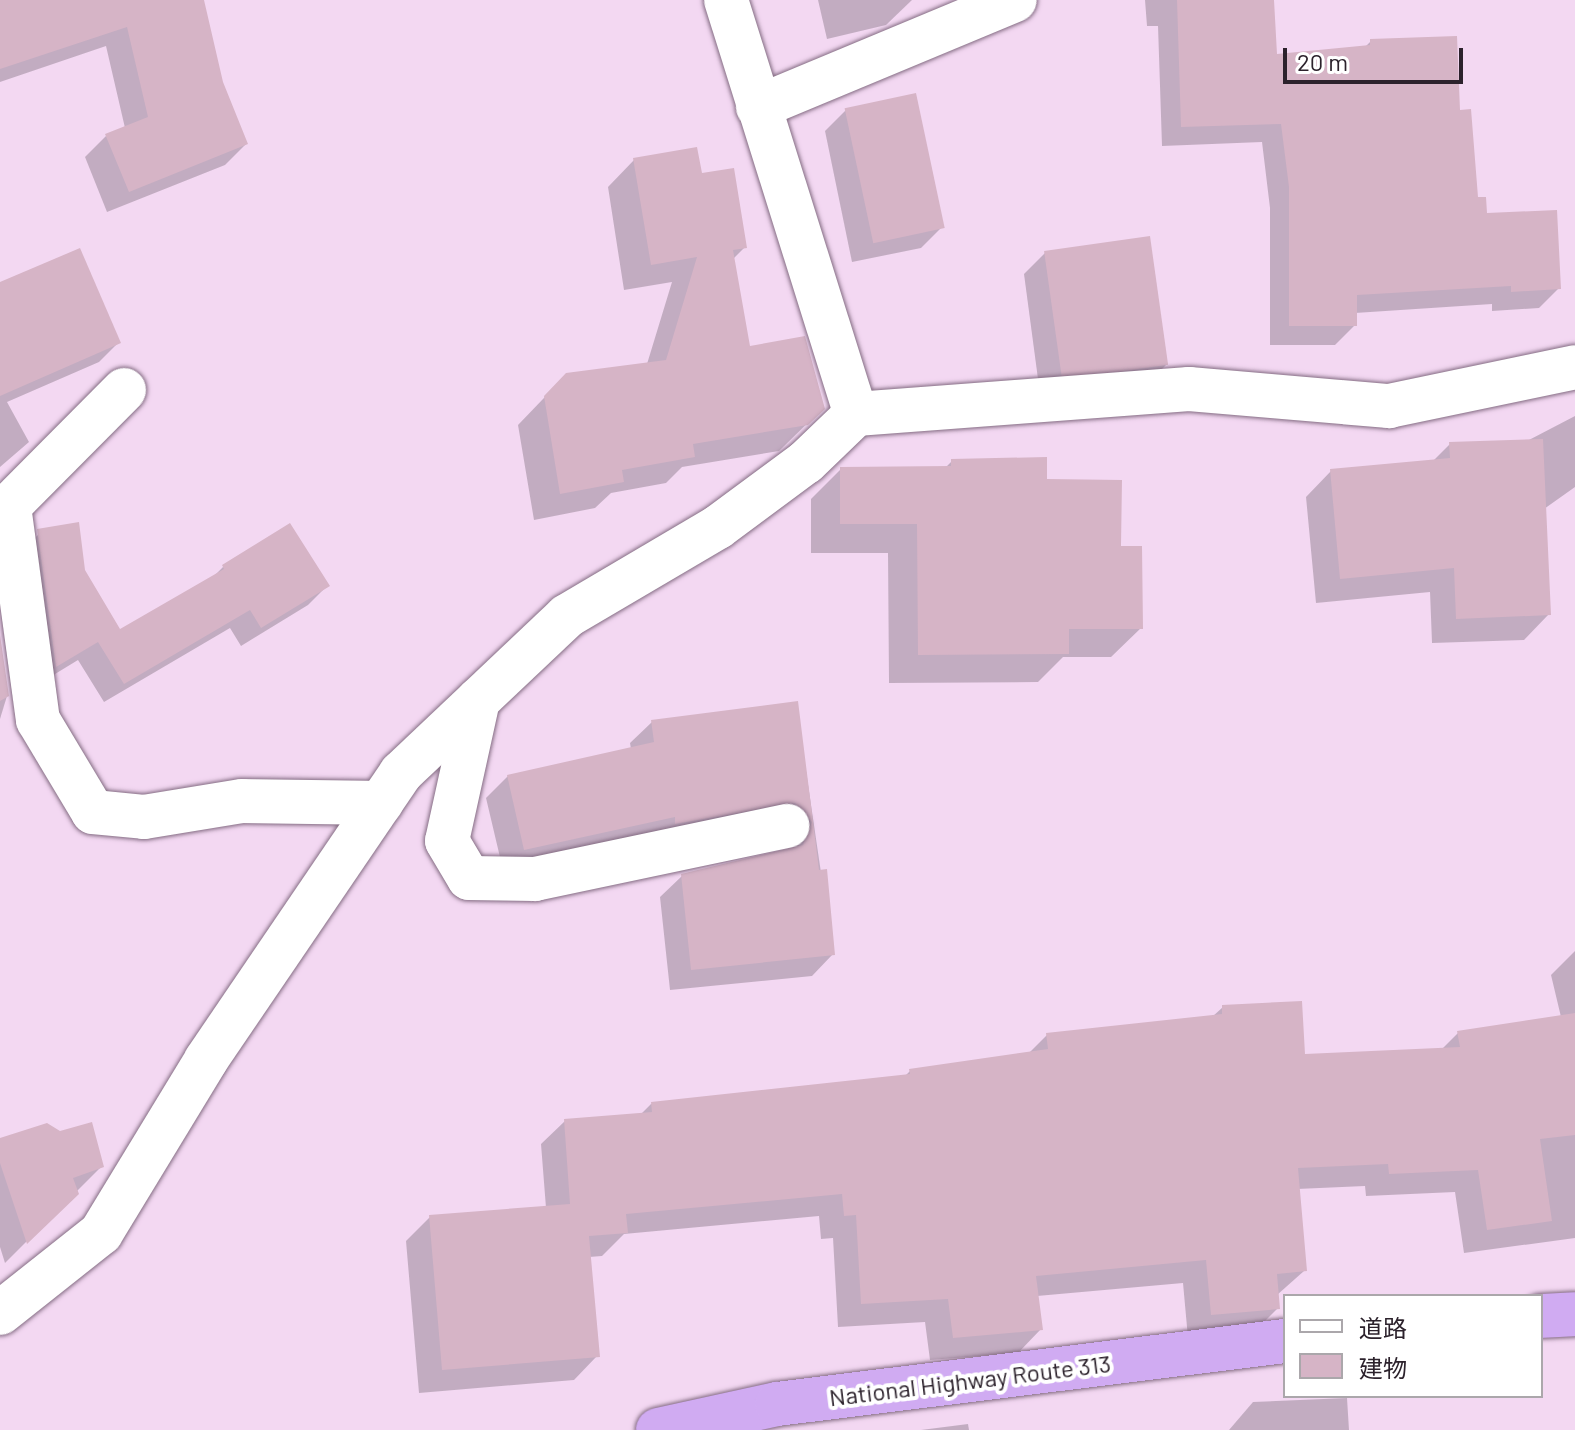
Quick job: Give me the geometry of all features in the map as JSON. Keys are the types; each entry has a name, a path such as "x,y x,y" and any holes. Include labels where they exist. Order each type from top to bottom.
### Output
{"highway":[{"path":"1543,1316 1575,1314"},
{"name":"National Highway Route 313","path":"658,1430 777,1404 1283,1341"}],"street":[{"path":"726,0 758,107 807,245 856,414"},
{"path":"758,107 1015,0"},
{"path":"0,1313 101,1233 206,1060 401,773 567,616 718,527 806,462 856,414 1189,389 1389,406 1575,367"},
{"path":"124,390 9,506 38,720 93,812 144,817 242,801 381,803"},
{"path":"478,700 447,841 469,878 535,879 787,826"}],"building":[{"path":"0,0 204,0 223,82 248,144 129,192 105,134 148,117 127,27 0,69"},
{"path":"1177,0 1274,0 1277,54 1370,45 1370,39 1457,36 1460,110 1471,109 1478,197 1486,197 1487,213 1557,210 1561,289 1511,292 1511,286 1357,295 1357,326 1289,326 1289,187 1281,124 1181,127"},
{"path":"916,93 945,228 873,243 845,108"},
{"path":"697,147 702,173 734,168 747,248 733,250 750,346 805,336 825,409 808,425 693,444 695,457 622,470 624,482 560,494 544,396 566,373 666,360 697,257 651,265 633,158"},
{"path":"1150,236 1168,365 1062,380 1044,251"},
{"path":"80,248 121,343 0,396 0,282"},
{"path":"1543,439 1551,615 1456,619 1454,568 1340,579 1330,469 1450,458 1449,442"},
{"path":"1047,457 1047,479 1122,480 1121,546 1142,546 1143,629 1069,629 1069,654 918,655 917,524 840,524 840,467 951,466 951,459"},
{"path":"79,522 85,570 120,629 101,640 224,569 222,565 290,523 330,586 261,628 250,610 124,684 98,642 56,667 37,529"},
{"path":"0,635 9,696 0,701"},
{"path":"798,701 819,870 827,869 835,955 691,970 681,874 803,845 812,822 795,803 675,824 675,817 524,850 507,775 654,742 651,720"},
{"path":"1302,1001 1305,1054 1460,1047 1457,1031 1575,1013 1575,1135 1540,1139 1552,1221 1487,1230 1478,1170 1389,1174 1388,1164 1298,1168 1307,1271 1277,1274 1280,1309 1211,1315 1206,1260 1036,1276 1043,1330 953,1338 948,1299 861,1304 856,1215 844,1216 842,1194 626,1214 628,1233 589,1236 600,1357 442,1370 429,1215 570,1204 564,1119 652,1112 651,1102 910,1074 909,1069 1048,1049 1046,1033 1222,1014 1222,1005"},
{"path":"92,1122 104,1167 73,1178 79,1194 27,1244 0,1163 0,1138 47,1123 60,1131"}]}
